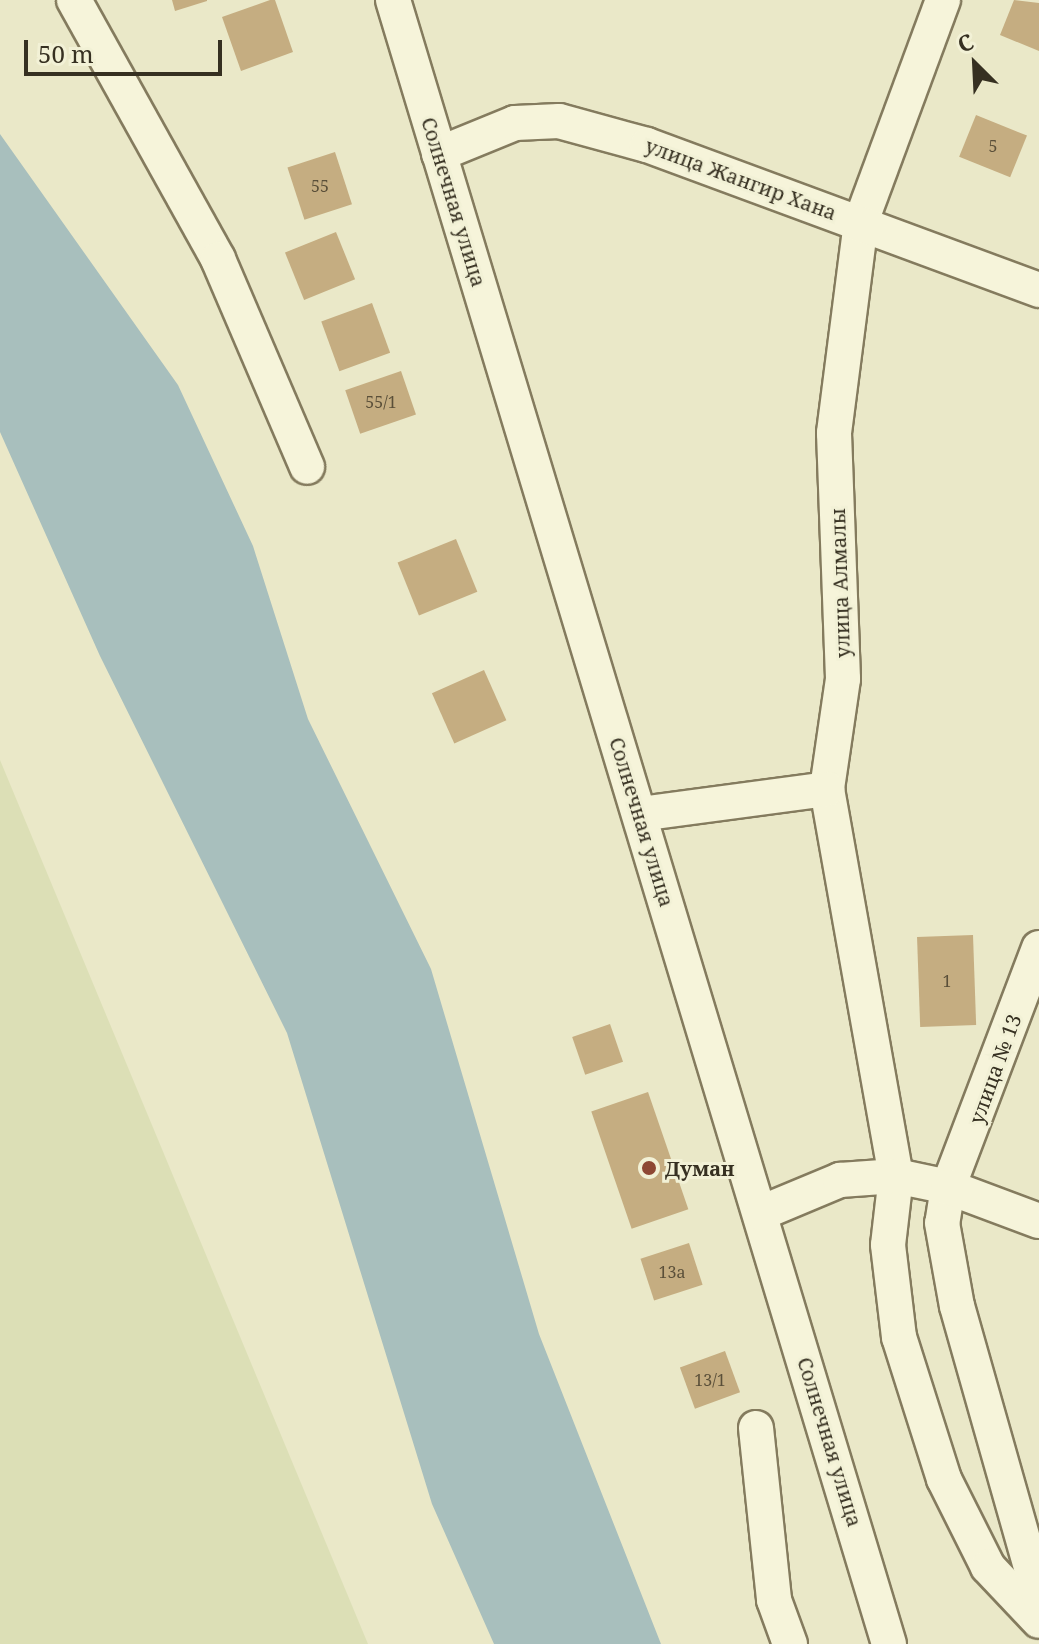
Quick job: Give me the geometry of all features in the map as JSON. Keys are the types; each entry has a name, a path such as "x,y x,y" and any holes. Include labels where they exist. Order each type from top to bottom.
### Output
{"street":[{"path":"74,0 218,259 307,467"},
{"name":"Солнечная улица","path":"393,0 889,1644"},
{"name":"улица Алмалы","path":"943,0 861,222 834,433 843,679 827,789 896,1176 888,1245 890,1287 899,1337 944,1479 988,1567 1039,1621"},
{"name":"улица Жангир Хана","path":"439,154 515,123 559,121 647,145 1039,290"},
{"path":"640,814 827,789"},
{"name":"улица № 13","path":"1039,948 948,1187 944,1254 1039,1595"},
{"path":"761,1213 840,1180 896,1176 948,1187 1039,1221"},
{"path":"756,1428 774,1600 790,1644"}],"green space":[{"path":"0,760 368,1644 0,1644"}],"water":[{"path":"0,134 178,385 253,546 308,719 431,969 539,1334 661,1644 494,1644 432,1504 287,1033 100,656 0,432"}],"building":[{"path":"172,0 207,0 207,1 175,11"},
{"path":"275,0 293,52 241,71 222,17"},
{"path":"1014,0 1039,3 1039,51 1000,35"},
{"path":"976,115 1027,136 1010,177 959,157"},
{"path":"335,152 352,204 304,220 287,167"},
{"path":"336,232 355,279 304,300 285,253"},
{"path":"372,303 390,353 339,371 321,321"},
{"path":"401,371 416,414 360,434 345,390"},
{"path":"456,539 477,592 419,615 398,563"},
{"path":"484,670 506,720 454,743 432,693"},
{"path":"973,935 976,1025 920,1027 917,937"},
{"path":"610,1024 623,1062 585,1075 572,1037"},
{"path":"648,1092 688,1209 632,1229 591,1112"},
{"path":"689,1243 703,1285 654,1301 640,1259"},
{"path":"725,1351 740,1392 695,1409 680,1367"}],"place":[{"name":"Думан","path":"649,1168"}]}
